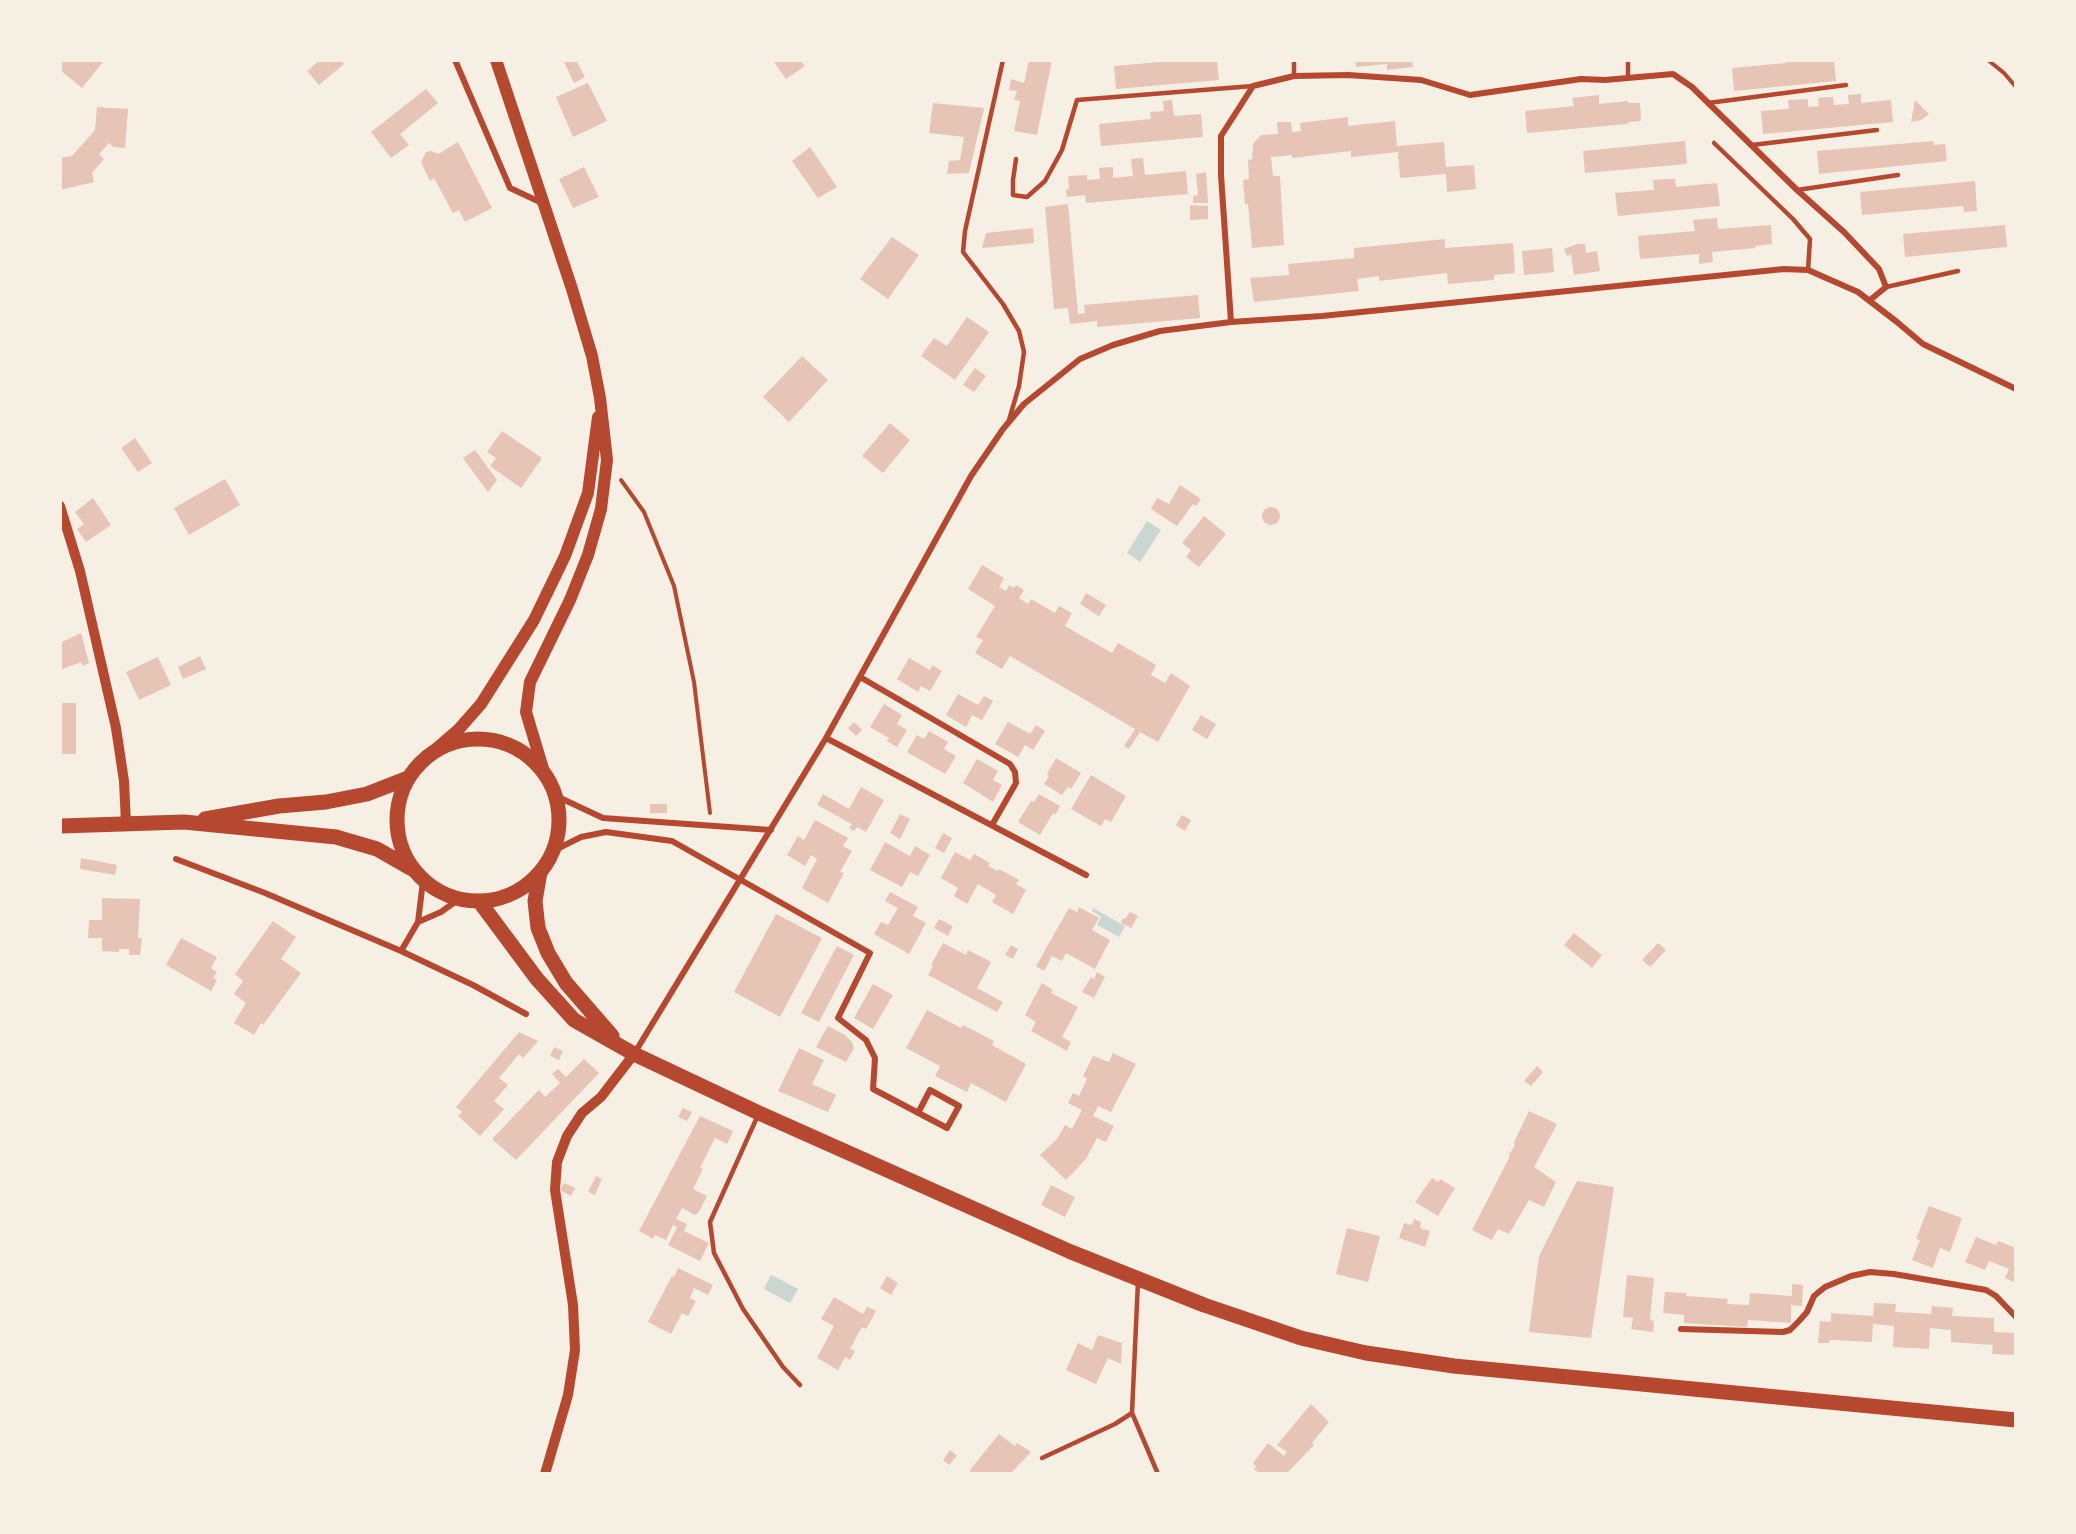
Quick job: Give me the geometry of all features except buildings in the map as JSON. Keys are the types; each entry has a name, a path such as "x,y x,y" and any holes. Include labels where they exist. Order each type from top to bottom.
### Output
{"main road":[{"path":"60,825 184,822 336,837 377,849 440,892 459,899 479,901 502,898 523,887 540,872 553,851 559,824 556,796 544,772 526,712 530,682 570,600 588,555 601,509 607,460 600,398 589,345 496,60"},
{"path":"418,875 401,848 397,825 399,800 408,778 418,765 459,729 481,704 534,620 565,556 588,493 600,398"},
{"path":"429,754 452,743 477,738 503,742 526,754 544,772"},
{"path":"184,822 367,794 408,778"},
{"path":"540,872 535,901 538,928 548,953 567,983 620,1044"},
{"path":"479,901 537,979 574,1020 634,1054 759,1113 1071,1252 1204,1305 1301,1338 1366,1353 1454,1366 2016,1420"}],"street":[{"path":"455,60 510,188 543,203"},
{"path":"1231,322 1221,175 1221,136 1253,86 1294,76 1348,75 1421,80 1470,95 1581,79 1673,74 1692,87 1797,190 1844,232 1879,269 1886,287 1870,300"},
{"path":"545,1474 568,1395 575,1350 573,1305 555,1190 557,1162 567,1136 582,1113 602,1097 634,1054 826,738 971,476 1024,404 1080,359 1113,345 1160,331 1231,322 1322,316 1784,269 1808,270 1827,277 1870,300 1923,344 2016,389"},
{"path":"60,506 80,571 116,728 124,781 126,823"},
{"path":"860,676 1010,764 1015,772 1016,783 992,825"},
{"path":"826,738 1086,875"},
{"path":"556,796 603,819 771,830"},
{"path":"553,851 581,837 606,832 672,840 870,953 838,1017 866,1040 875,1058 873,1089 918,1113 947,1128 959,1106 930,1090 918,1113"},
{"path":"176,859 265,893 401,951 473,985 526,1014"},
{"path":"401,951 418,922 418,875"},
{"path":"418,922 441,912 459,899"},
{"path":"1681,1329 1783,1332 1790,1330 1807,1312 1814,1296 1825,1287 1851,1276 1870,1272 1986,1290 1996,1296 2016,1317"}],"lane":[{"path":"1003,60 965,231 963,252 1003,304 1019,331 1024,352 1019,386 1009,422"},
{"path":"1294,60 1294,76"},
{"path":"1628,60 1628,78"},
{"path":"1016,159 1012,180 1013,195 1027,197 1045,181 1062,150 1077,100 1253,86"},
{"path":"1708,103 1846,86"},
{"path":"1752,145 1877,130"},
{"path":"1714,143 1793,219 1810,239 1808,270"},
{"path":"1797,190 1898,175"},
{"path":"1886,287 1958,272"},
{"path":"759,1113 710,1222 714,1253 743,1309 783,1367 800,1385"},
{"path":"1138,1278 1132,1413 1158,1474"},
{"path":"1042,1458 1115,1424 1132,1413"}],"path":[{"path":"1988,60 2016,87"},
{"path":"607,460 644,512 674,586 694,682 712,826"}],"shaded area":[{"path":"1147,521 1161,530 1140,562 1127,553"},
{"path":"1093,908 1125,926 1119,937 1097,925 1101,917 1092,911"},
{"path":"771,1275 798,1289 790,1303 764,1289"}]}
